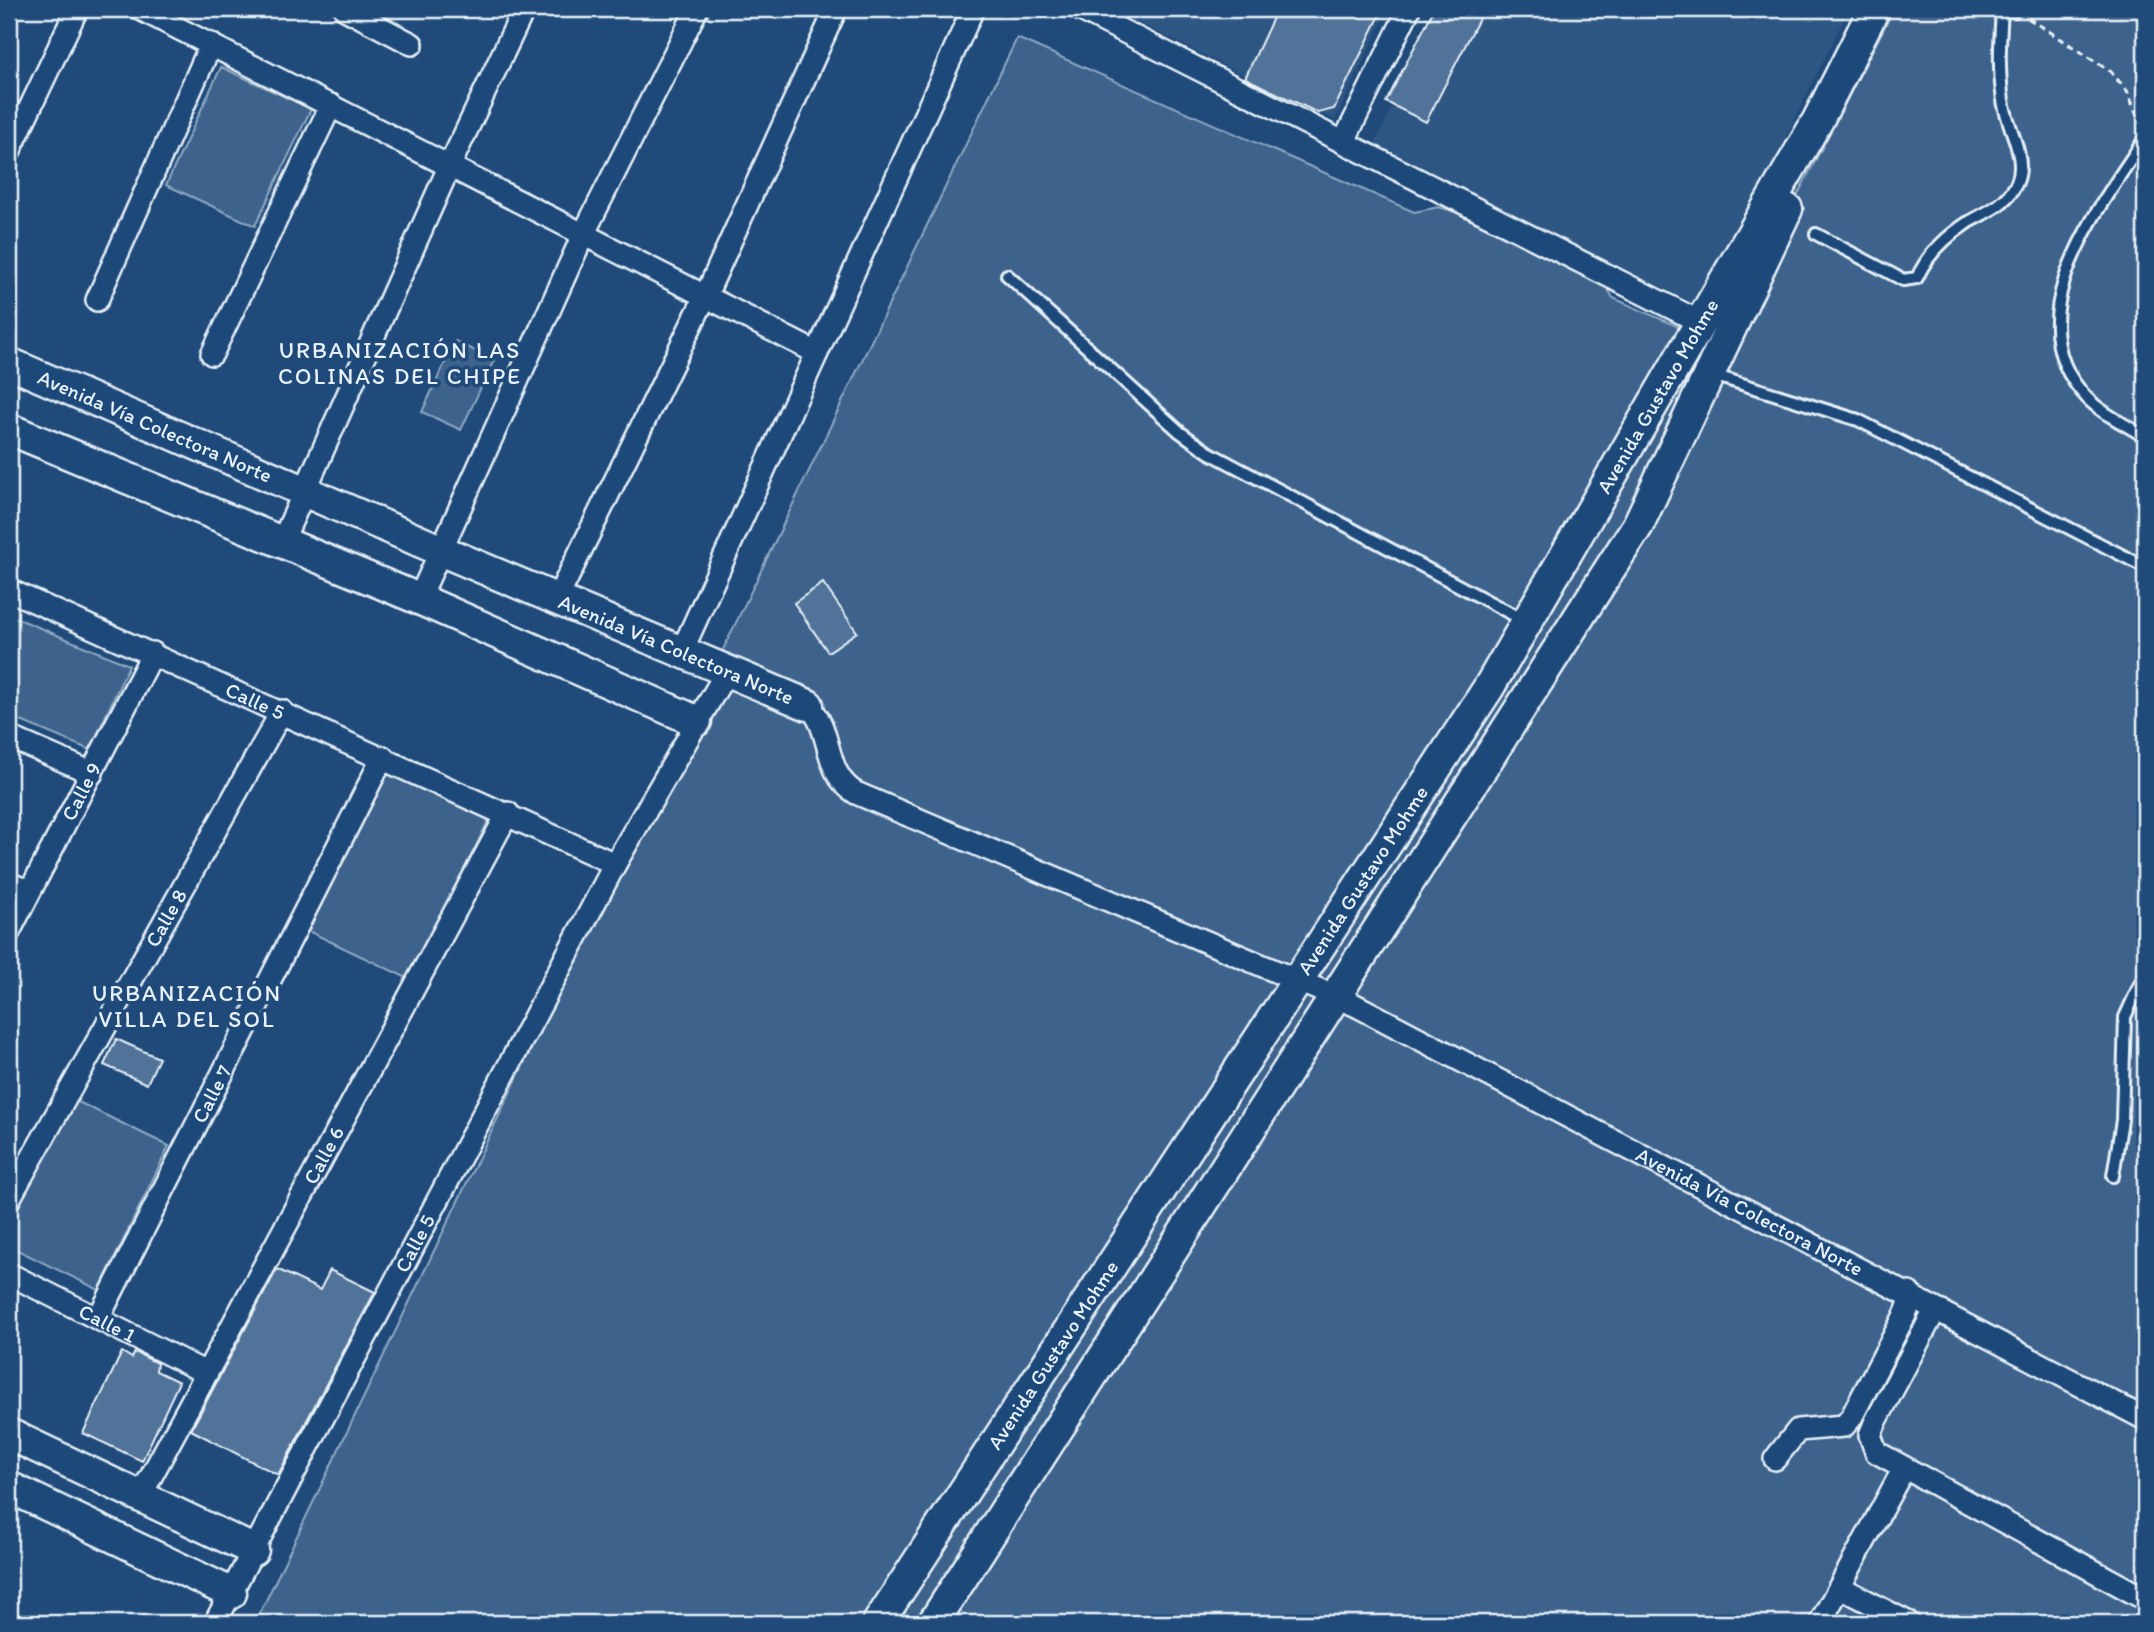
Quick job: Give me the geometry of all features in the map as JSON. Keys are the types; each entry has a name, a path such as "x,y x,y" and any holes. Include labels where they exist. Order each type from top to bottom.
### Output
{"street":[{"path":"9,152 76,9"},
{"path":"140,9 706,295 817,354"},
{"path":"345,9 412,44"},
{"path":"282,542 450,165 524,9"},
{"path":"419,599 584,233 697,9"},
{"path":"557,599 706,295 836,9"},
{"path":"681,653 973,9"},
{"path":"1079,9 1702,323"},
{"path":"1344,141 1409,9"},
{"name":"Avenida Gustavo Mohme","path":"878,1623 1489,687 1818,120 1874,9"},
{"path":"97,300 211,44"},
{"path":"212,355 331,105"},
{"name":"Avenida Gustavo Mohme","path":"933,1623 1344,1000 1638,524 1787,208 1818,120"},
{"name":"Avenida Vía Colectora Norte","path":"9,363 442,551 808,705 820,721 834,770 846,788 1344,1000 1909,1293 2145,1419"},
{"path":"12,437 282,542 696,720"},
{"name":"Calle 5","path":"9,590 508,813 615,864"},
{"name":"Calle 9","path":"9,932 153,653"},
{"name":"Calle 5","path":"215,1623 615,864 696,720 727,671"},
{"name":"Calle 8","path":"9,1199 282,711"},
{"path":"9,737 92,773"},
{"name":"Calle 7","path":"98,1319 383,757"},
{"name":"Calle 6","path":"140,1497 508,813"},
{"path":"9,883 29,892"},
{"name":"Calle 1","path":"9,1274 206,1373"},
{"path":"1776,1458 1798,1430 1844,1426 1851,1418 1906,1313 1910,1302 1909,1293"},
{"path":"1942,1312 1933,1314 1870,1435 1876,1452 2145,1599"},
{"path":"9,1434 253,1550"},
{"path":"1820,1623 1903,1468"},
{"path":"9,1487 231,1593"},
{"path":"1840,1587 1909,1623"}],"lane":[{"path":"1816,234 1903,280 1917,278 1925,258 1967,224 1995,208 2014,190 2021,173 2019,151 2003,102 1999,57 2002,9"},
{"path":"2145,136 2073,252 2062,286 2057,315 2062,359 2068,375 2088,400 2145,437"},
{"path":"1007,275 1164,418 1208,452 1527,622"},
{"path":"1710,374 1858,420 2145,567"},
{"path":"2113,1176 2122,1121 2125,1017 2145,973"}],"path":[{"path":"2015,10 2110,71 2127,91 2145,136"}],"shaded area":[{"path":"1111,9 1388,9 1335,120"},
{"path":"1440,9 1849,9 1702,307 1373,147"},
{"path":"1894,9 2145,9 2145,1623 275,1623 259,1615 1017,38 1414,212 1439,207 1498,225 1601,277 1613,298 1699,336 1731,323"},
{"path":"221,67 311,109 255,226 166,185"},
{"path":"455,341 494,360 461,430 422,412"},
{"path":"9,615 129,665 90,750 9,716"},
{"path":"385,766 490,817 411,980 306,930"},
{"path":"72,1099 169,1146 99,1290 9,1246 9,1227"}],"building":[{"path":"1277,9 1383,9 1334,109 1318,113 1245,78"},
{"path":"1434,9 1484,9 1426,122 1386,102"},
{"path":"823,583 857,632 828,652 794,603"},
{"path":"116,1039 159,1058 147,1084 104,1065"},
{"path":"277,1269 320,1290 330,1270 375,1292 278,1475 191,1430"},
{"path":"122,1352 132,1358 135,1352 157,1363 156,1371 179,1382 142,1461 83,1433"}],"district":[{"name":"URBANIZACIÓN LAS COLINAS DEL CHIPE","path":"400,363"},
{"name":"URBANIZACIÓN VILLA DEL SOL","path":"187,1006"}]}
